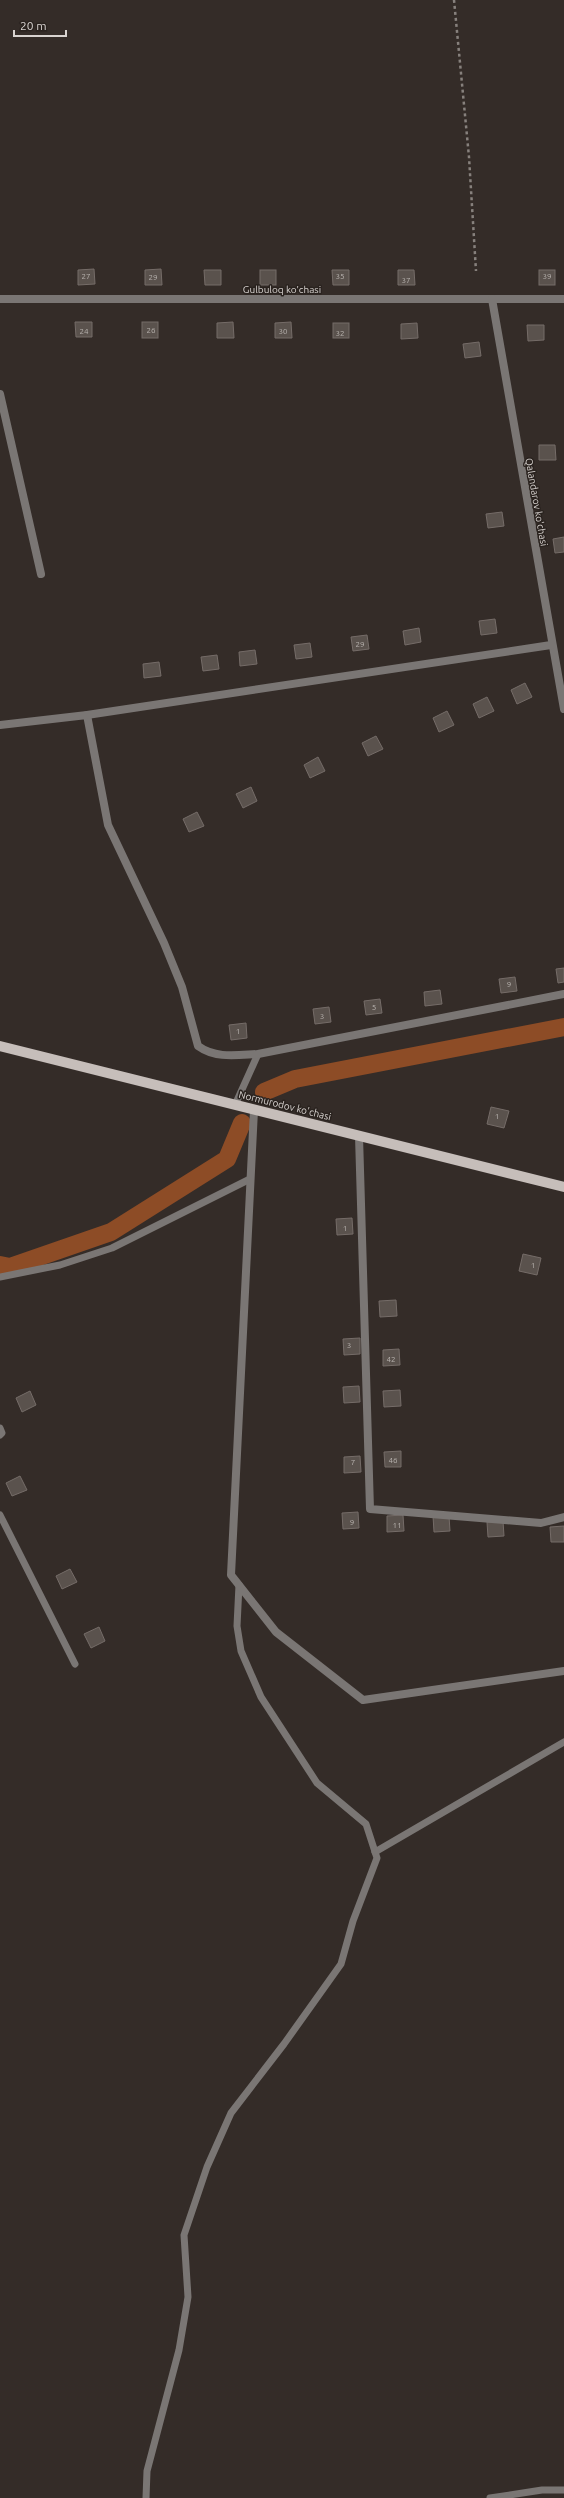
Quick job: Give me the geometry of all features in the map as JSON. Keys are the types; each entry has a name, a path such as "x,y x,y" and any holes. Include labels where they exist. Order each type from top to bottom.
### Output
{"main road":[{"name":"Normurodov ko'chasi","path":"0,1046 564,1187"}],"street":[{"name":"Gulbuloq ko'chasi","path":"0,299 564,299"},
{"name":"Qalandarov ko'chasi","path":"492,299 551,645 562,680 564,709"},
{"path":"0,394 41,574"},
{"path":"0,725 87,715 551,645"},
{"path":"87,715 108,825 164,943 182,988 198,1046 204,1050 224,1056 258,1054 564,994"},
{"path":"254,1110 232,1575 276,1632 363,1700 564,1671"},
{"path":"359,1136 370,1509 541,1523 564,1517"}],"lane":[{"path":"235,1105 258,1054"},
{"path":"0,1277 60,1265 112,1248 250,1179"},
{"path":"0,1428 2,1433 0,1435"},
{"path":"0,1515 75,1664"},
{"path":"146,2498 147,2471 179,2350 188,2296 184,2235 207,2167 231,2113 284,2044 341,1964 353,1920 377,1858 366,1824 317,1783 261,1697 242,1651 237,1626 239,1585"},
{"path":"375,1852 564,1742"},
{"path":"490,2498 542,2490 564,2490"}],"path":[{"path":"454,0 469,157 476,271"}],"building":[{"path":"94,269 95,284 78,285 78,270"},
{"path":"161,269 162,285 145,285 145,270"},
{"path":"204,270 221,270 221,285 205,285"},
{"path":"260,270 276,270 276,285 260,285"},
{"path":"332,270 349,270 349,285 333,285"},
{"path":"398,270 414,270 415,285 398,285"},
{"path":"539,270 555,270 555,285 539,285"},
{"path":"75,322 92,322 92,337 76,337"},
{"path":"142,322 158,322 158,338 142,338"},
{"path":"233,322 234,338 217,338 217,323"},
{"path":"291,322 292,338 275,338 275,323"},
{"path":"333,323 349,323 349,338 333,338"},
{"path":"417,323 418,338 401,339 401,324"},
{"path":"527,325 544,325 544,340 528,341"},
{"path":"479,342 481,356 465,358 463,344"},
{"path":"539,445 555,445 556,460 539,460"},
{"path":"502,512 504,526 488,528 486,514"},
{"path":"564,537 564,552 555,553 553,539"},
{"path":"495,619 497,633 481,635 479,621"},
{"path":"419,628 421,642 405,645 403,631"},
{"path":"367,635 369,649 353,651 351,637"},
{"path":"310,643 312,657 296,659 294,645"},
{"path":"255,650 257,664 240,666 239,652"},
{"path":"217,655 219,669 203,671 201,657"},
{"path":"159,662 161,676 144,678 143,664"},
{"path":"525,683 532,697 517,704 511,690"},
{"path":"487,697 494,711 479,718 473,704"},
{"path":"447,711 454,725 439,732 433,718"},
{"path":"376,736 383,749 368,756 362,743"},
{"path":"318,757 325,771 310,778 304,765"},
{"path":"251,787 257,801 243,808 236,794"},
{"path":"197,812 204,826 189,832 183,819"},
{"path":"564,968 564,982 558,983 556,969"},
{"path":"515,977 517,991 501,993 499,979"},
{"path":"440,990 442,1004 425,1006 424,992"},
{"path":"380,999 382,1013 366,1015 364,1001"},
{"path":"329,1007 331,1022 315,1024 313,1009"},
{"path":"246,1023 247,1038 231,1040 229,1025"},
{"path":"491,1107 509,1111 504,1128 487,1124"},
{"path":"352,1218 353,1234 337,1235 336,1219"},
{"path":"523,1254 541,1258 537,1275 519,1271"},
{"path":"396,1300 397,1316 380,1317 379,1301"},
{"path":"360,1338 360,1354 344,1355 343,1339"},
{"path":"399,1349 400,1365 383,1366 383,1350"},
{"path":"359,1386 360,1402 344,1403 343,1387"},
{"path":"400,1390 401,1406 384,1407 383,1391"},
{"path":"30,1391 36,1405 22,1412 16,1398"},
{"path":"401,1451 401,1467 385,1467 384,1452"},
{"path":"360,1456 361,1472 344,1473 344,1457"},
{"path":"20,1476 27,1490 12,1496 6,1483"},
{"path":"358,1512 359,1528 343,1529 342,1513"},
{"path":"403,1515 404,1531 387,1532 387,1516"},
{"path":"433,1516 449,1516 450,1531 434,1532"},
{"path":"503,1521 504,1536 488,1537 487,1522"},
{"path":"564,1526 564,1542 551,1542 550,1527"},
{"path":"70,1569 77,1582 62,1589 56,1576"},
{"path":"99,1627 105,1641 91,1648 84,1634"}],"waterway":[{"path":"264,1092 295,1079 564,1027"},
{"path":"0,1265 10,1267 111,1232 227,1159 242,1123"}]}
